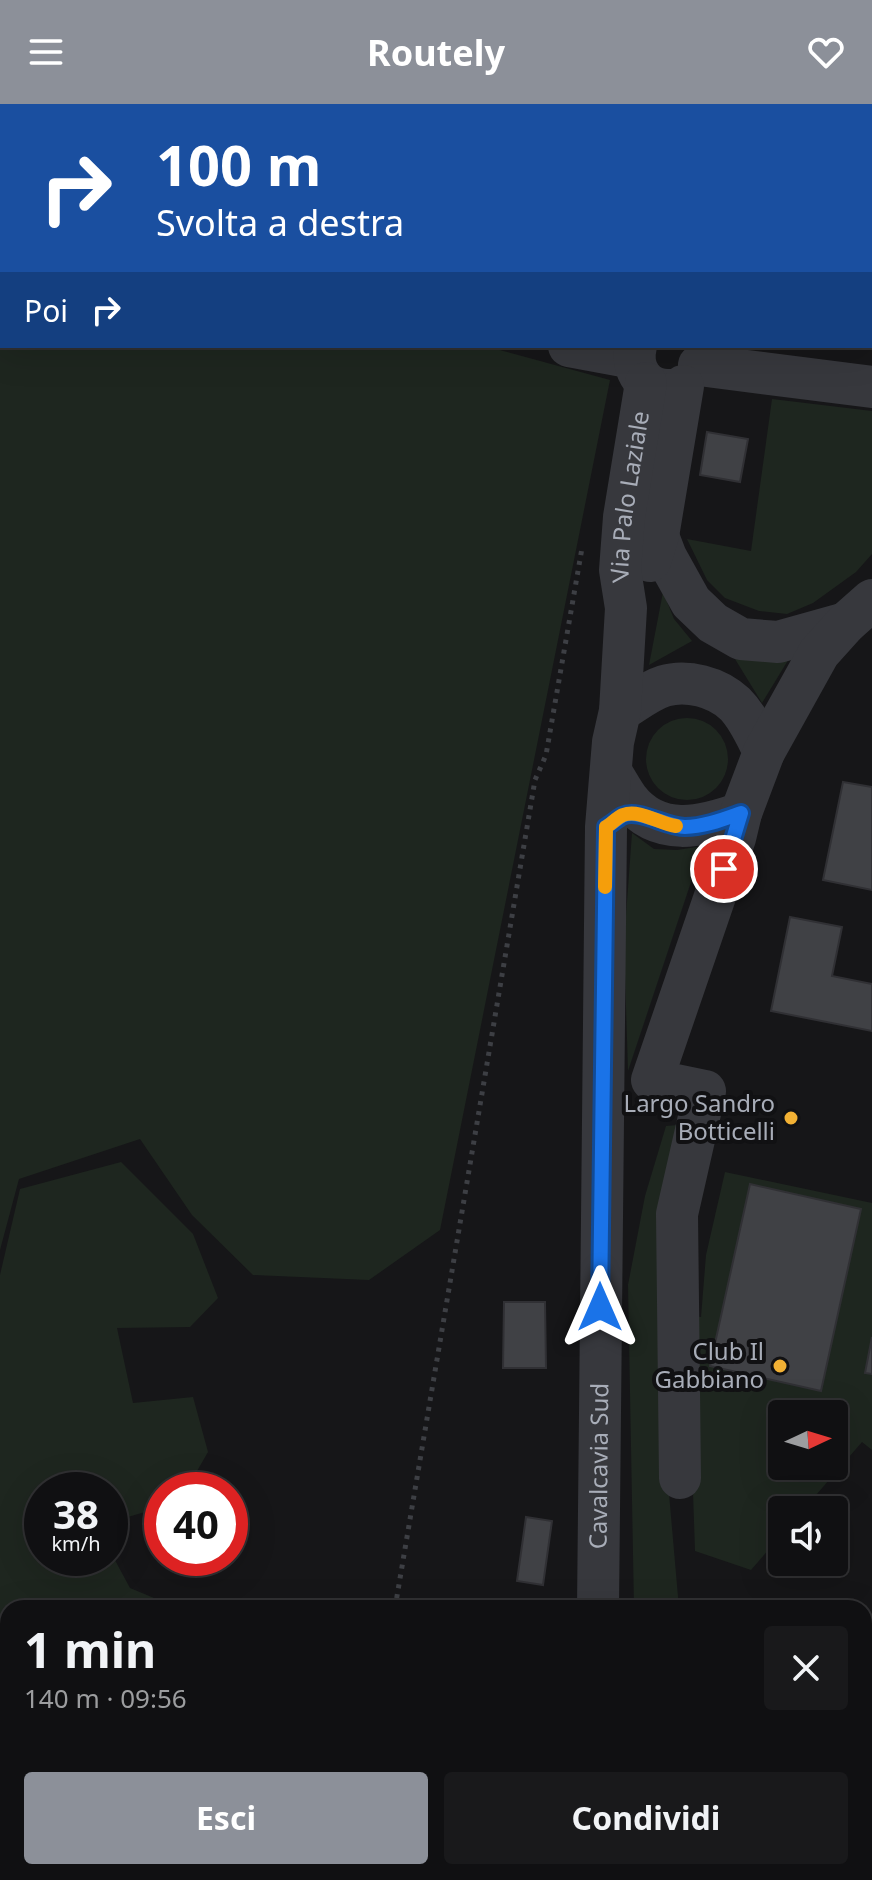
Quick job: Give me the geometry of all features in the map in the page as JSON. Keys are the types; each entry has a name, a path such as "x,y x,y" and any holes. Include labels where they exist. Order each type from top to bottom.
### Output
{"street":[{"path":"580,348 666,364 872,387"},
{"name":"Via Palo Laziale","path":"626,608 646,575 658,536 666,364"},
{"name":"Via Palo Laziale","path":"600,1277 606,827 613,742 620,711 626,608 620,570 624,517 666,364"},
{"path":"658,536 691,602 713,623 741,639 778,642 859,611"},
{"path":"680,1478 677,1214 705,1091 652,1080 764,752 819,653 859,611"},
{"path":"620,711 665,686 690,683 714,689 735,704 764,752"},
{"path":"611,772 629,801 646,816"},
{"path":"606,827 625,814 646,816 665,824 686,827 741,813"},
{"name":"Cavalcavia Sud","path":"598,1600 600,1277"}],"path":[{"path":"396,1600 535,780 546,755 583,547"}],"shaded area":[{"path":"0,348 492,348 610,380 440,1230 369,1280 253,1275 192,1215 140,1139 19,1179 0,1250"},
{"path":"772,399 872,411 872,554 856,572 813,603 787,614 759,611 725,598 707,580 687,539 751,551"},
{"path":"663,592 674,619 692,641 649,665"},
{"path":"790,657 762,703 735,659"},
{"path":"679,718 695,718 710,725 721,736 728,759 725,775 716,788 695,800 679,800 664,793 653,782 646,767 646,751 653,736 664,725"},
{"path":"632,833 654,849 677,850 703,846 628,1071 624,943"},
{"path":"678,1125 668,1482 678,1600 634,1600 628,1285 645,1196 666,1126"},
{"path":"121,1162 193,1234 218,1298 190,1327 117,1328 133,1403 193,1397 208,1452 196,1472 144,1472 144,1512 128,1517 128,1472 24,1472 24,1576 124,1576 130,1588 159,1600 0,1600 0,1275 20,1189"},
{"name":"Club Il Gabbiano","path":"725,1172 872,1203 872,1450 862,1442 848,1458 848,1400 768,1400 768,1480 829,1480 815,1496 768,1496 768,1550 751,1570 695,1551 687,1316 701,1317 706,1255"}],"building":[{"path":"707,432 748,439 740,482 700,475"},
{"path":"843,782 872,787 872,890 823,880"},
{"path":"790,917 842,927 832,976 872,984 872,1031 771,1011"},
{"path":"750,1184 861,1209 821,1391 710,1366"},
{"path":"504,1302 545,1302 546,1368 503,1368"},
{"path":"872,1337 872,1374 865,1373"},
{"path":"526,1517 552,1521 543,1585 517,1581"}],"slow traffic":[{"path":"605,887 606,827 625,814 646,816 676,826"}],"place":[{"name":"Largo Sandro Botticelli","path":"791,1118"},
{"name":"Club Il Gabbiano","path":"780,1366"}],"route":[{"path":"600,1307 606,827 625,814 646,816 665,824 686,827 741,813 724,869"}]}
